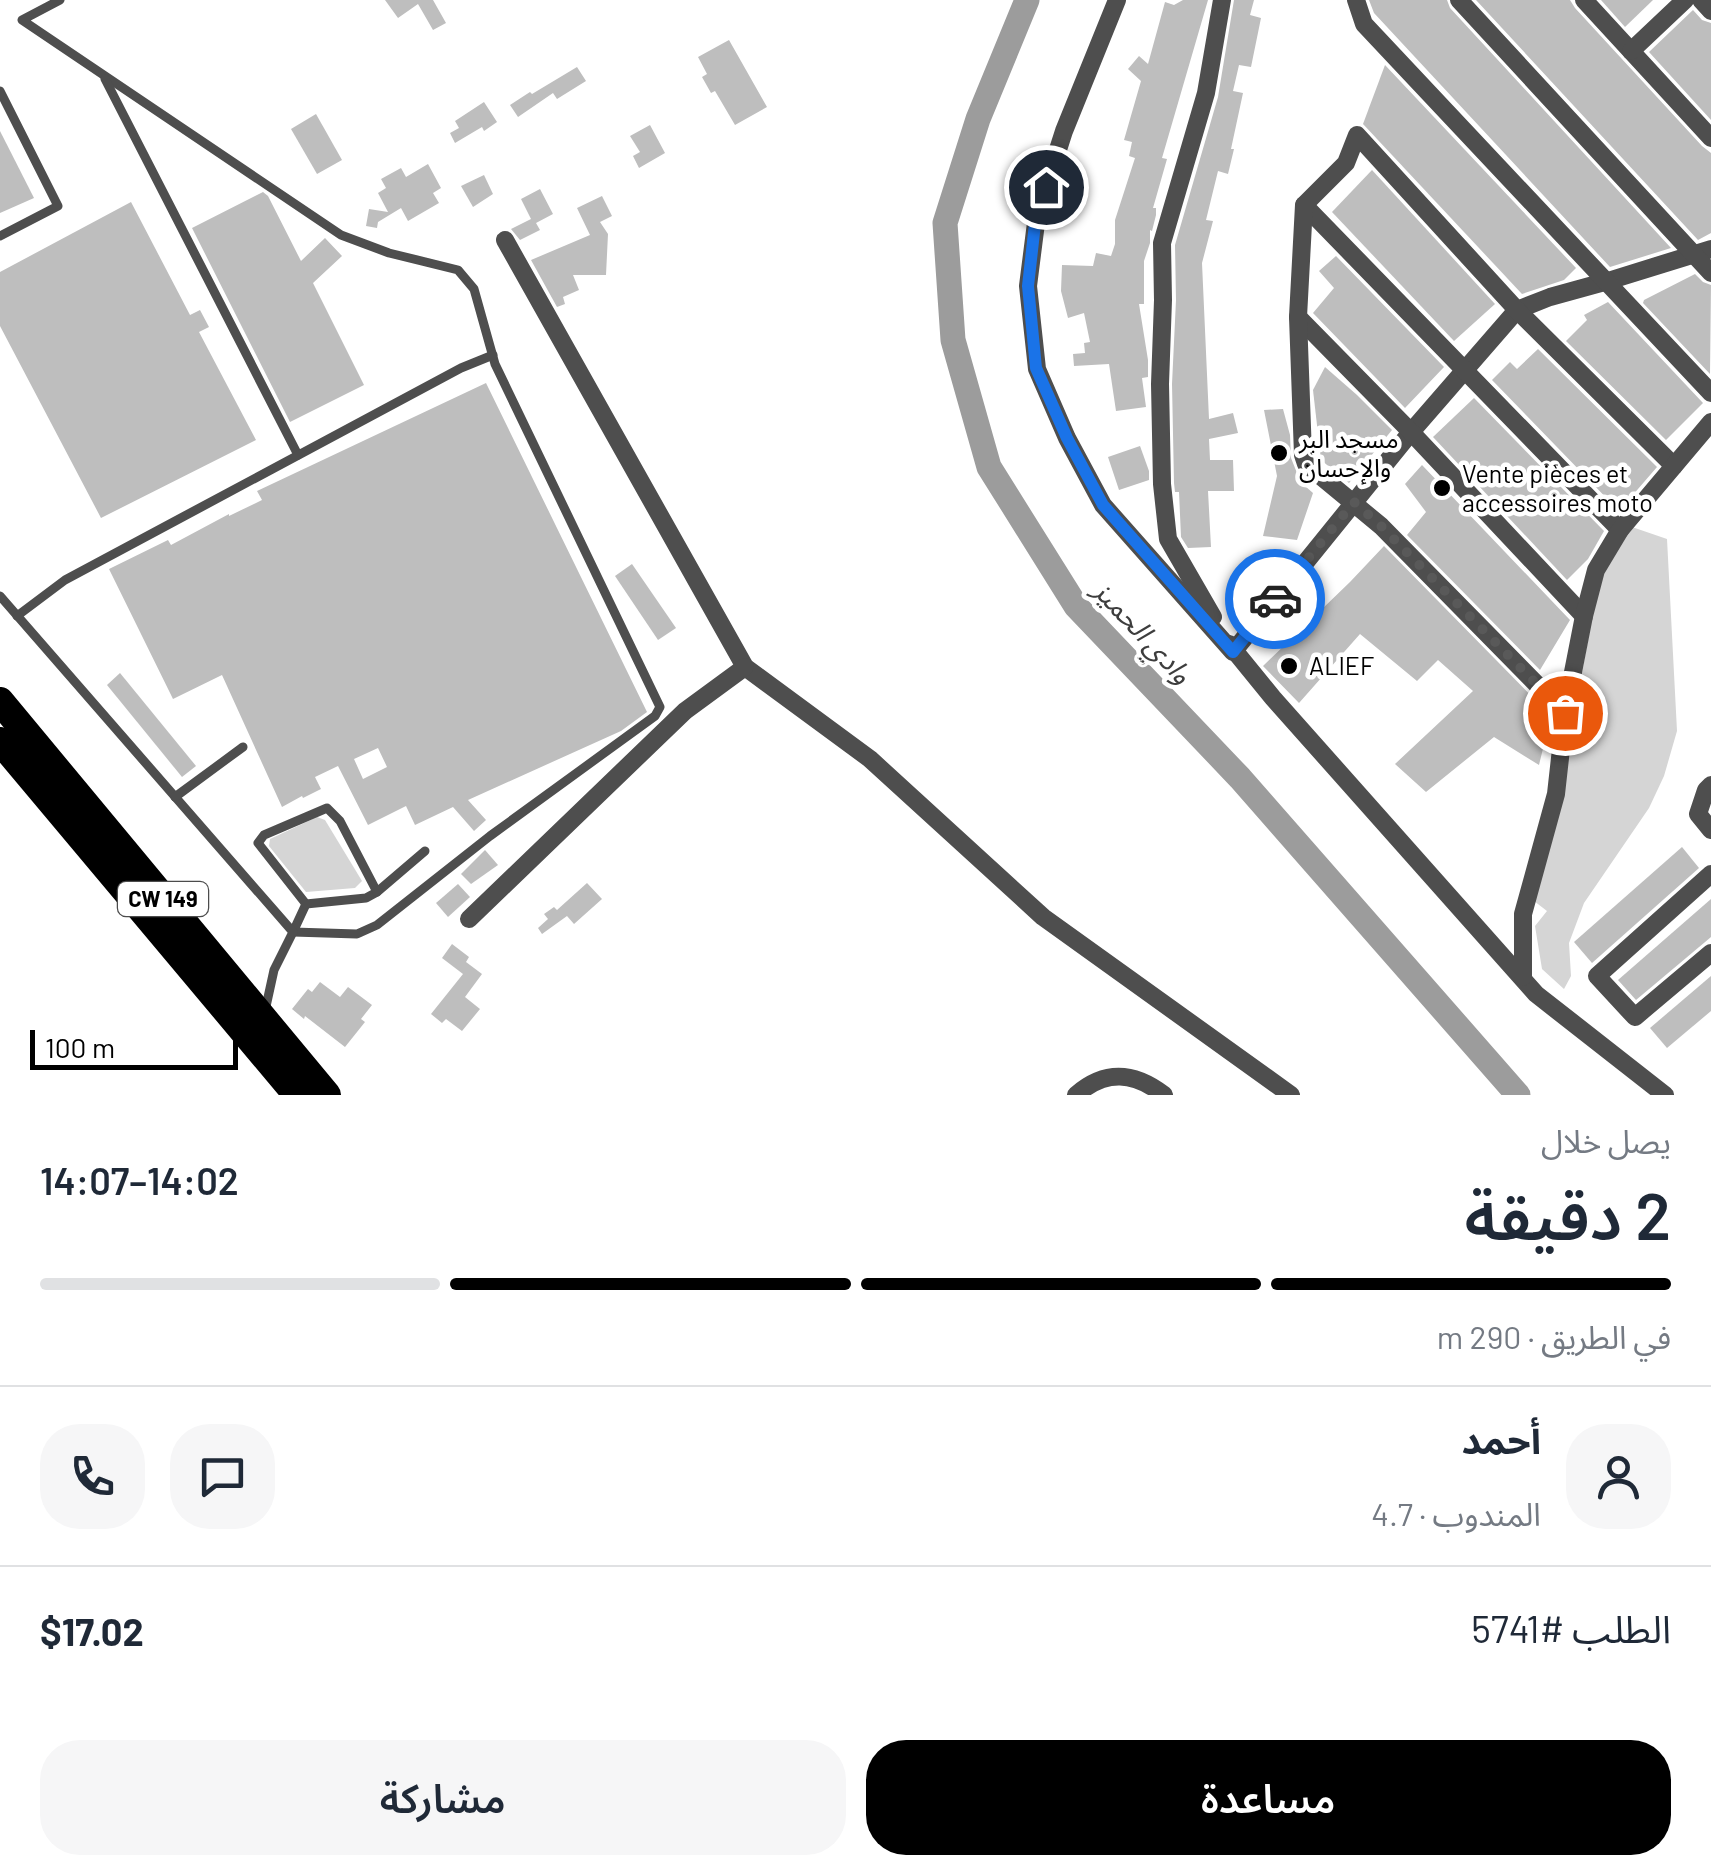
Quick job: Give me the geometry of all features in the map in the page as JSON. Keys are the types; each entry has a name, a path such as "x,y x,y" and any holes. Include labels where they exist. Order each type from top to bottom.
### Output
{"highway":[{"name":"CW 149","path":"0,701 328,1095"},
{"name":"CW 149","path":"0,741 297,1095"}],"street":[{"path":"1117,0 1064,131 1036,215 1028,286 1036,368 1067,438 1103,505 1536,994 1665,1095"},
{"path":"1222,0 1206,92 1162,243 1160,401 1168,539 1233,652"},
{"path":"1356,0 1364,24 1711,393"},
{"path":"1459,0 1703,252 1711,273"},
{"path":"1584,0 1711,138"},
{"path":"1632,51 1685,0"},
{"path":"1701,0 1711,10"},
{"path":"1565,713 1381,526 1306,464 1298,317 1304,205 1346,162 1357,135 1516,310 1674,466"},
{"path":"1304,205 1620,530"},
{"path":"505,240 744,668 870,759 1042,917 1291,1095"},
{"path":"1233,652 1411,432 1516,310 1703,252"},
{"path":"1298,317 1584,616"},
{"path":"1524,977 1523,914 1556,794 1565,713 1596,570 1620,530 1711,422"},
{"path":"469,919 685,711 744,668"},
{"path":"1711,785 1698,814 1711,830"},
{"path":"1711,874 1597,976 1635,1017 1711,953"},
{"path":"1076,1095 1096,1080 1122,1076 1147,1082 1164,1095"}],"lane":[{"path":"0,596 293,932 357,934 377,925 490,836 655,716 660,706 492,355 474,289 458,270 388,253 341,236 22,20 60,0"},
{"path":"103,75 298,456"},
{"path":"0,91 58,206 0,236"},
{"path":"18,616 65,580 492,355"},
{"path":"175,797 243,747"},
{"path":"306,904 258,843 264,835 328,808 340,821 377,892"},
{"path":"306,904 366,898 425,851"},
{"path":"263,1019 274,970 306,904"}],"shaded area":[{"path":"1632,527 1667,539 1677,731 1664,776 1649,808 1584,903 1569,943 1571,976 1564,989 1542,969 1535,926 1547,911 1534,901 1561,790 1599,579"},
{"path":"317,817 325,820 362,881 355,888 306,892 269,846 270,839"}],"building":[{"path":"385,0 433,0 446,23 433,30 418,4 398,18"},
{"path":"1183,0 1208,0 1162,158 1167,159 1144,261 1144,304 1139,304 1148,360 1148,377 1142,378 1146,407 1116,411 1109,364 1074,366 1073,354 1085,353 1084,343 1090,342 1084,313 1068,318 1061,291 1062,265 1093,266 1096,253 1111,256 1115,220 1135,158 1129,156 1132,142 1124,140 1141,81 1128,69 1139,56 1148,64 1165,2 1174,5"},
{"path":"1234,0 1254,0 1250,15 1261,18 1251,67 1239,65 1233,91 1243,93 1234,149 1228,174 1218,171 1206,220 1213,221 1202,263 1209,419 1233,413 1238,433 1209,439 1210,460 1233,460 1234,491 1208,491 1211,547 1188,548 1181,537 1179,492 1175,492 1174,483 1175,245 1218,97"},
{"path":"1369,0 1447,0 1450,8 1671,248 1610,267 1374,13"},
{"path":"1476,0 1570,0 1711,153 1711,233 1698,240"},
{"path":"1601,0 1653,0 1625,27"},
{"path":"1693,10 1711,23 1711,120 1649,52"},
{"path":"729,40 767,107 735,125 702,77 707,74 698,57"},
{"path":"1385,65 1576,268 1564,280 1522,294 1363,124"},
{"path":"577,67 586,81 557,99 553,93 518,117 510,105"},
{"path":"484,102 497,122 455,143 450,133 459,128 455,121"},
{"path":"316,114 342,160 317,174 291,129"},
{"path":"650,125 665,153 639,168 633,156 640,152 630,136"},
{"path":"0,131 34,198 0,213"},
{"path":"428,164 441,188 433,193 439,203 408,221 401,208 378,222 377,228 366,226 369,209 388,212 378,193 386,188 381,179 401,168 406,177"},
{"path":"1372,170 1495,304 1454,341 1332,212"},
{"path":"484,175 493,194 473,207 461,186"},
{"path":"540,189 553,214 536,223 540,230 520,240 511,229 531,219 521,199"},
{"path":"263,192 301,261 325,238 342,256 313,283 364,385 290,422 192,228"},
{"path":"602,196 612,216 600,222 608,234 606,275 573,275 579,290 563,297 565,304 557,307 531,260 590,235 577,208"},
{"path":"131,202 190,315 200,310 209,327 199,332 256,440 101,518 0,326 0,272"},
{"path":"1336,256 1444,367 1405,408 1313,313 1334,288 1319,271"},
{"path":"1695,274 1711,285 1710,374 1643,303"},
{"path":"1608,302 1703,403 1666,440 1566,341 1587,320 1584,315"},
{"path":"1538,349 1657,467 1619,511 1492,380 1510,362 1517,369"},
{"path":"1325,367 1392,430 1349,483 1321,460 1313,390"},
{"path":"486,383 647,712 621,731 468,800 486,820 474,831 453,807 415,825 406,806 368,825 338,766 315,777 321,789 282,807 222,675 173,699 109,569 168,540 171,545 262,500 257,491","holes":["378,748 387,767 363,779 354,759"]},
{"path":"1474,398 1604,531 1588,559 1567,580 1433,437"},
{"path":"1283,409 1297,479 1313,493 1297,540 1263,536 1277,476 1264,410"},
{"path":"1140,446 1149,480 1119,490 1108,457"},
{"path":"1422,465 1570,620 1540,670 1407,535 1426,512 1405,484"},
{"path":"1384,546 1551,716 1539,765 1494,737 1426,792 1395,764 1473,691 1438,660 1417,681 1360,634 1299,703 1263,666"},
{"path":"632,564 676,628 658,640 615,576"},
{"path":"120,673 196,766 182,777 107,685"},
{"path":"1682,847 1699,868 1592,963 1574,942"},
{"path":"485,850 498,865 471,884 461,874"},
{"path":"587,883 602,899 574,924 567,916 542,934 538,928 548,919 544,914 554,907 557,910"},
{"path":"458,884 470,897 448,917 436,903"},
{"path":"1711,899 1711,937 1636,1000 1618,980"},
{"path":"452,944 482,974 465,997 480,1009 462,1031 431,1014 463,974 442,958"},
{"path":"1711,976 1711,1011 1667,1048 1650,1028"},
{"path":"320,982 340,997 348,987 372,1005 361,1019 365,1022 345,1047 292,1009 308,989 312,992"}],"waterway":[{"name":"وادي الحميز","path":"1027,0 978,119 945,223 953,340 989,467 1076,606 1240,778 1518,1095"}],"way so far":[{"path":"1275,599 1354,502 1565,713"}],"place":[{"name":"مسجد البر والإحسان","path":"1279,453"},
{"name":"Vente pièces et accessoires moto","path":"1442,488"},
{"name":"ALIEF","path":"1289,666"}],"route":[{"path":"1046,187 1036,215 1028,286 1036,368 1103,505 1233,652 1275,599"}]}
